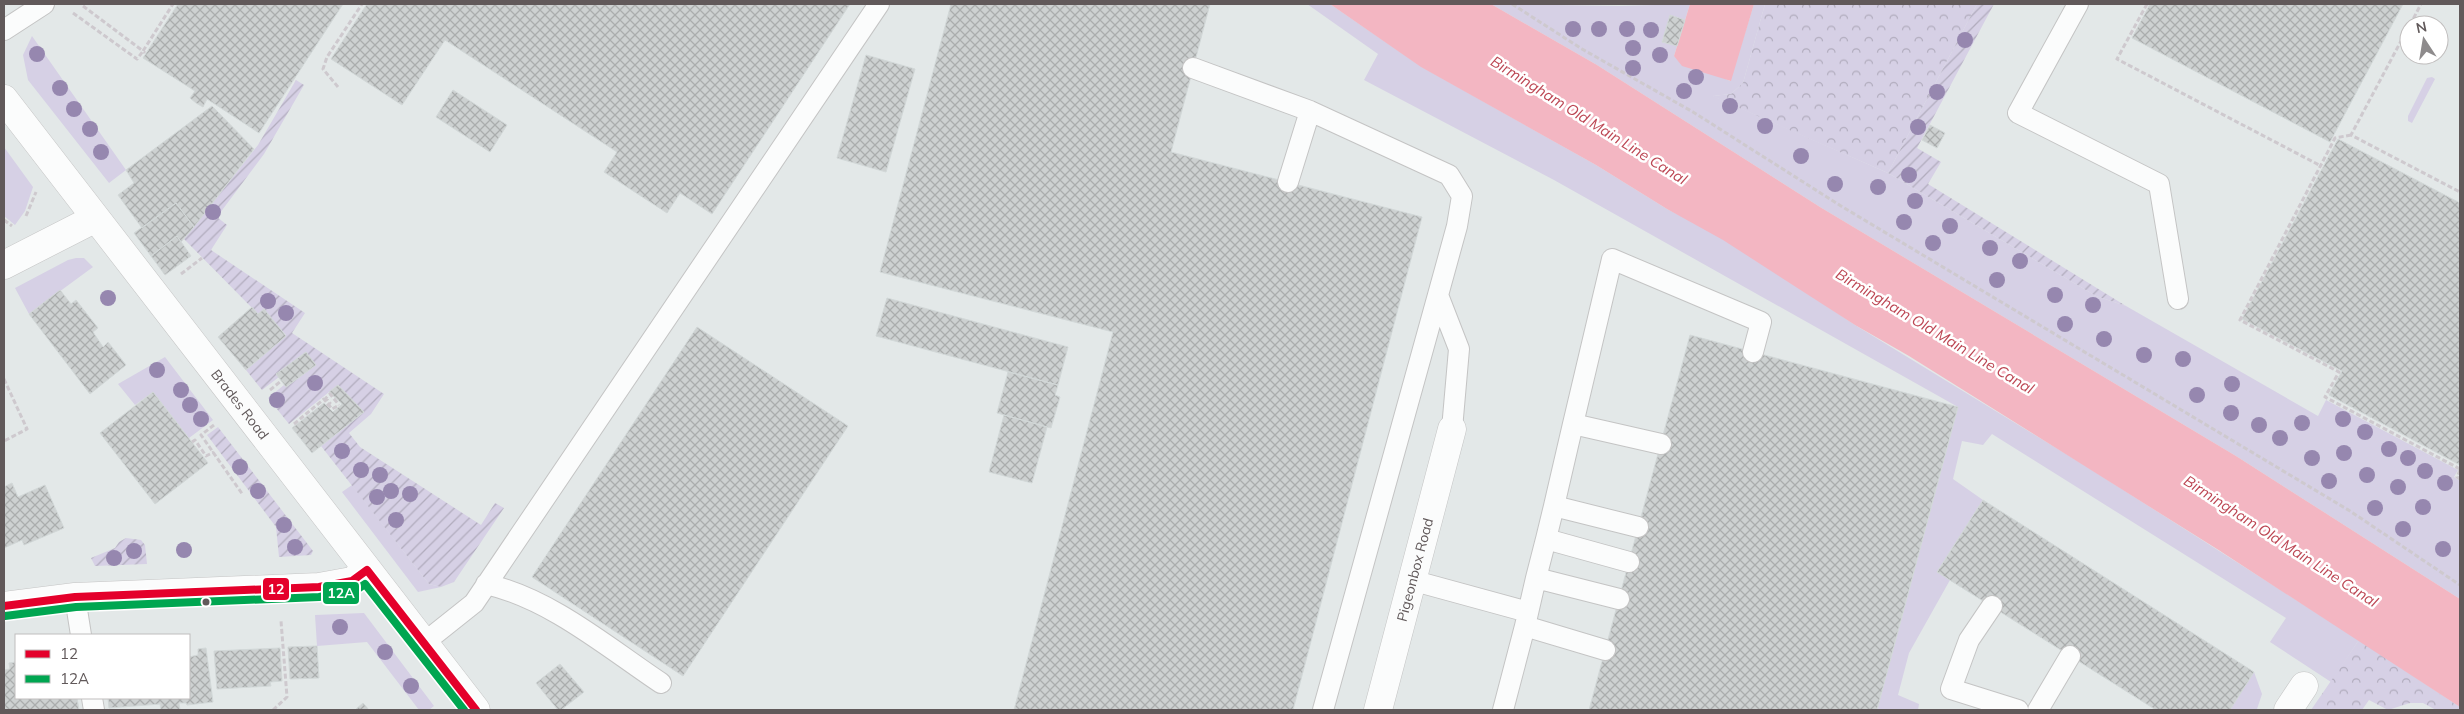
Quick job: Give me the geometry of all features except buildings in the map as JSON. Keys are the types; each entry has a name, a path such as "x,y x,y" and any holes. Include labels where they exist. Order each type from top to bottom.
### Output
{"street":[{"name":"Brades Road","path":"4,99 94,219 476,710"},
{"path":"4,265 94,219"},
{"name":"Pigeonbox Road","path":"1378,710 1452,429"},
{"path":"4,606 75,597 319,587 352,581 368,570"},
{"path":"2288,710 2304,686"}],"lane":[{"path":"4,30 44,4"},
{"path":"424,642 474,603 879,4"},
{"path":"2078,4 2018,113 2159,184 2178,299"},
{"path":"1193,68 1310,111 1449,175 1462,196 1457,226 1324,710"},
{"path":"1288,182 1310,111"},
{"path":"1503,710 1527,619 1612,259 1761,322 1753,352"},
{"path":"1438,294 1459,349 1452,429"},
{"path":"1573,424 1661,444"},
{"path":"1554,506 1638,527"},
{"path":"1546,539 1629,562"},
{"path":"1536,578 1619,599"},
{"path":"1411,580 1527,619 1605,650"},
{"path":"486,584 506,589 552,610 661,683"},
{"path":"75,597 81,634"},
{"path":"1992,606 1969,640 1951,689 2018,710"},
{"path":"2038,710 2070,656"}],"path":[{"path":"73,13 137,59 144,52 173,4"},
{"path":"338,87 323,69 327,58 362,4"},
{"path":"1512,4 1582,49 1693,112 1849,211 2350,511 2460,585"},
{"path":"2147,4 2117,59 2321,166"},
{"path":"2415,15 2421,4"},
{"path":"83,6 144,52"},
{"path":"2352,135 2399,45"},
{"path":"2460,192 2352,135 2335,138 2240,320 2339,372 2325,397 2460,470 2457,477 2460,478"},
{"path":"22,221 28,213 37,189"},
{"path":"176,278 202,258"},
{"path":"4,378 27,429 4,441"},
{"path":"291,426 324,399 332,409 339,404 330,394 326,398 330,403 327,406"},
{"path":"216,424 201,435 243,495"},
{"path":"192,442 195,440 206,456 214,452"},
{"path":"273,710 287,697 281,620"}],"green space":[{"path":"1307,4 1330,4 1422,67 1596,165 1667,209 1728,240 1855,325 2084,465 2359,640 2331,682 2270,642 2286,618 1992,434 1983,445 1962,441 1953,479 1983,500 1937,572 1950,580 1909,653 1898,695 1919,704 1918,710 1877,710 1958,407 1554,180 1364,80 1378,54"},
{"path":"1491,4 1619,6 1690,4 1685,20 1670,16 1662,42 1677,46 1674,56 1730,81 1754,4 1765,4 1743,83 1731,94 1713,96 1888,173 2096,296 2126,306 2318,416 2326,400 2458,470 2454,477 2460,481 2460,599 2236,456 1820,207 1597,65"},
{"path":"1765,4 1977,4 1888,173 1712,96 1731,94 1743,83"},
{"path":"1977,4 1994,4 1917,148 1941,162 1928,184 2126,306 2096,296 1888,173"},
{"path":"32,36 126,170 109,183 28,80 23,55"},
{"path":"2432,77 2435,79 2412,123 2408,121 2408,116 2427,78"},
{"path":"296,80 304,85 264,154 217,217 227,225 211,250 305,313 292,333 384,394 371,414 349,433 360,447 481,525 495,503 504,508 454,582 441,587 429,584 321,446 364,412 338,385 289,424 268,398 315,365 306,352 277,374 279,377 262,390 246,370 286,335 264,310 258,314 184,239 258,145"},
{"path":"4,147 33,187 25,211 15,225 4,216"},
{"path":"84,258 93,267 29,314 15,288 68,260"},
{"path":"165,357 213,420 189,438 153,392 135,405 118,384"},
{"path":"218,427 313,551 311,555 279,557 276,527 207,435"},
{"path":"352,485 429,584 441,587 418,592 342,492"},
{"path":"126,538 141,540 145,545 147,564 95,566 91,558 115,548 119,542"},
{"path":"364,613 434,706 429,710 419,710 367,642 317,646 315,615"},
{"path":"2359,640 2460,707 2460,710 2436,710 2423,703 2410,703 2388,710 2369,700 2362,710 2311,710"},
{"path":"2254,672 2262,694 2257,709 2230,710"}],"water":[{"name":"Birmingham Old Main Line Canal","path":"1330,4 1491,4 1597,65 1820,207 2236,456 2460,599 2460,707 2217,549 1909,356 1855,325 1723,240 1667,209 1596,165 1421,67"},
{"path":"1690,4 1754,4 1731,81 1682,66 1674,56"}],"transit line":[{"name":"12","path":"4,606 75,597 319,587 352,581 367,570 476,710"},
{"name":"12A","path":"5,616 76,607 319,597 355,591 365,584 464,710"}]}
